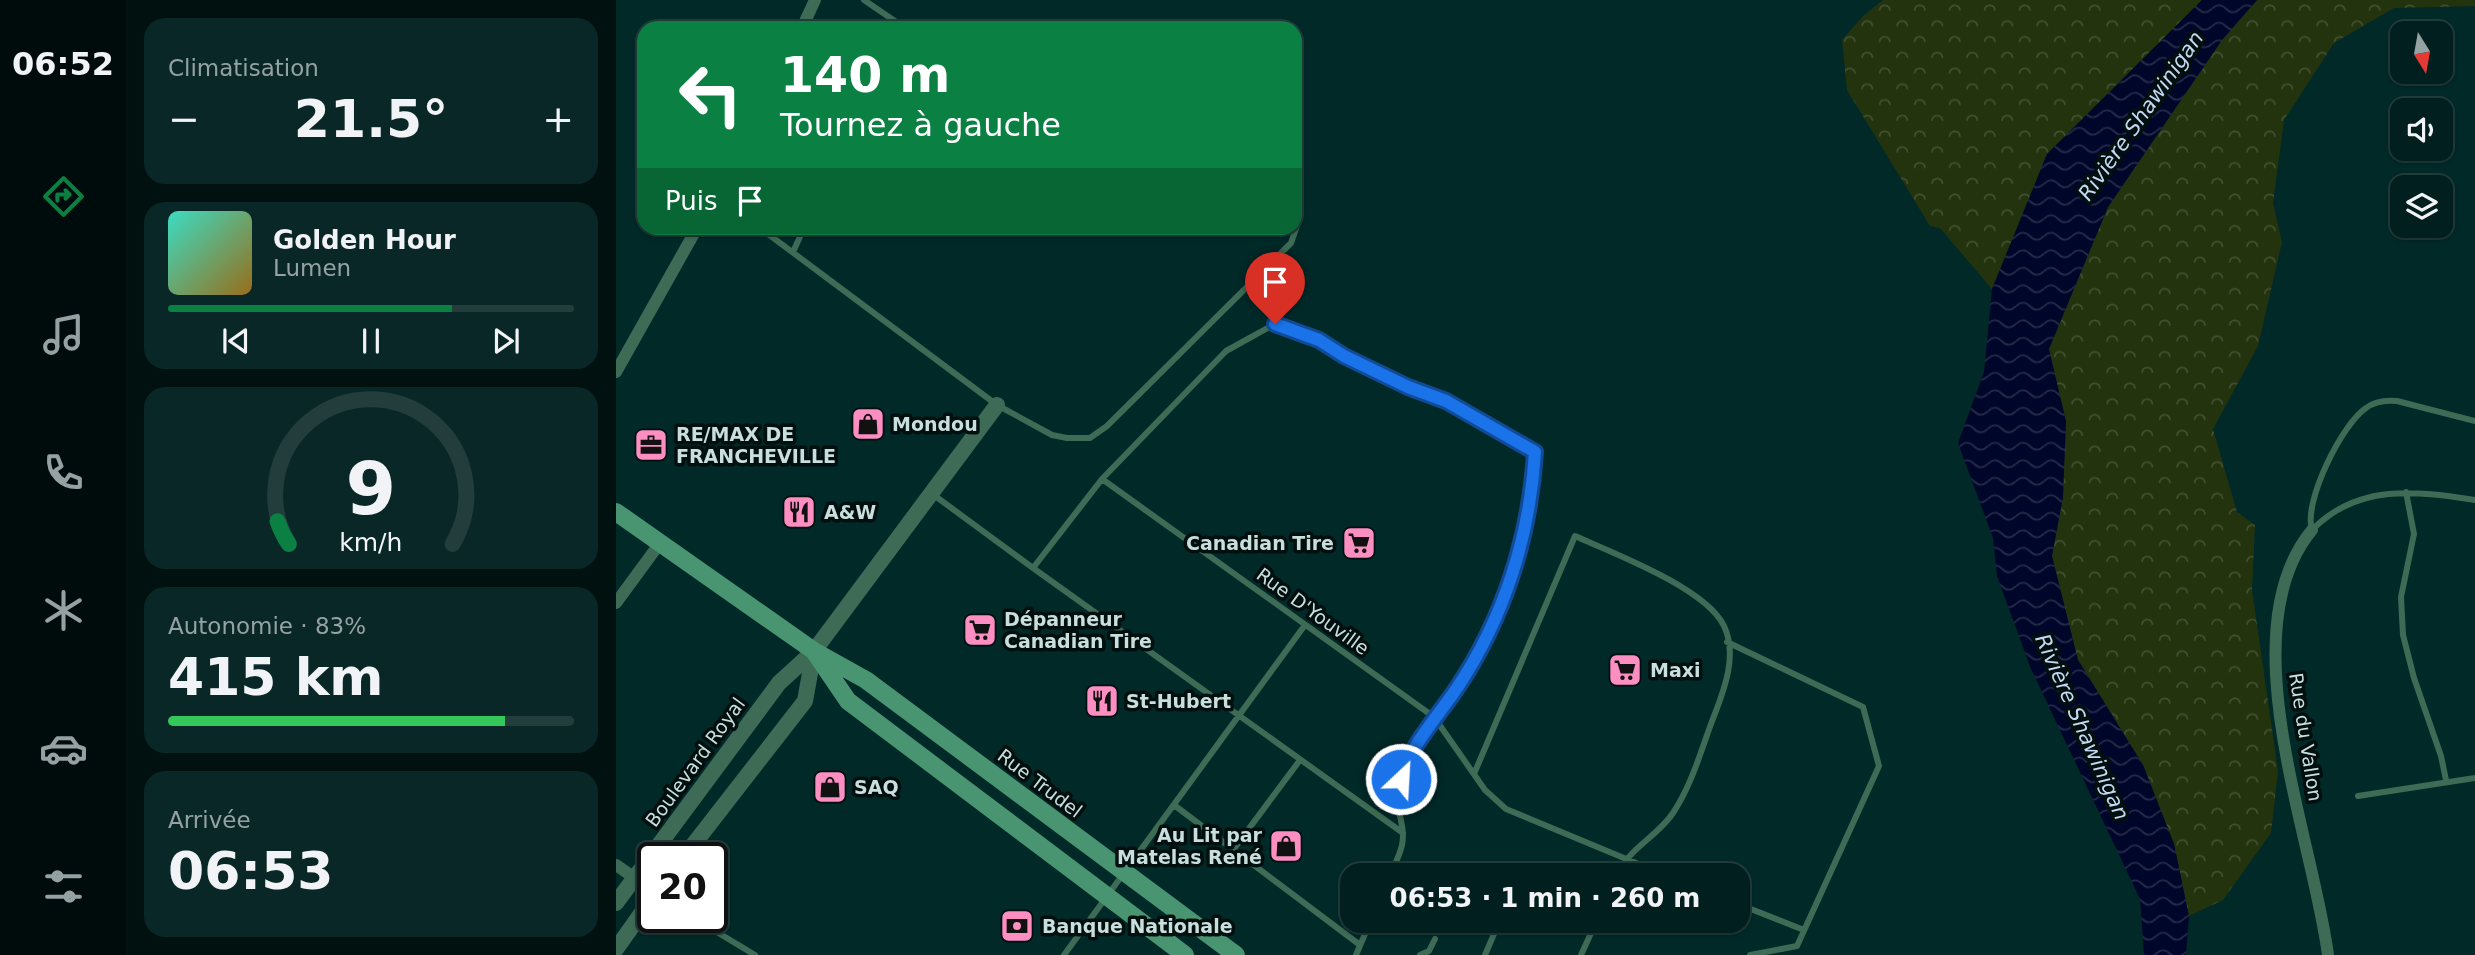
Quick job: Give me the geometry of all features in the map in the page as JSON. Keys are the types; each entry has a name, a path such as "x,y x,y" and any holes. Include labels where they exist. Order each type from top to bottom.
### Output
{"main road":[{"name":"Rue Trudel","path":"616,512 814,651 866,680 1236,955"},
{"name":"Rue Trudel","path":"814,651 848,701 1185,955"}],"street":[{"path":"805,21 815,0"},
{"path":"616,372 694,235"},
{"name":"Boulevard Royal","path":"616,904 779,683 814,651 997,404"},
{"name":"Rue du Vallon","path":"2312,530 2296,552 2284,582 2277,621 2276,663 2295,795 2328,955"},
{"path":"616,603 660,543"},
{"name":"Boulevard Royal","path":"695,842 805,701 814,651"},
{"path":"616,865 635,878"},
{"path":"616,949 637,919"}],"lane":[{"path":"864,0 888,21"},
{"path":"769,235 997,404 1052,435 1090,438 1107,426 1291,243 1294,235"},
{"path":"793,253 801,235"},
{"path":"1033,568 1102,479 1226,351 1275,324 1319,340 1344,356 1408,387 1446,401 1535,452 1532,502 1501,607 1457,688 1434,717 1405,765 1397,793 1402,846 1395,863"},
{"path":"2312,530 2311,508 2320,480 2350,425 2367,407 2398,401 2475,421"},
{"name":"Rue D'Youville","path":"1102,479 1434,717 1496,802 1506,809 1634,863"},
{"path":"930,492 1402,833"},
{"path":"2312,530 2337,509 2354,500 2406,492 2475,500"},
{"path":"2406,492 2414,534 2401,597 2403,635 2446,780"},
{"path":"1474,774 1575,536 1667,577 1716,615 1725,628 1730,657 1725,687 1682,799 1665,825 1622,863"},
{"path":"1064,955 1305,625"},
{"path":"1727,642 1863,707 1879,766 1797,946 1749,955"},
{"path":"1233,849 1300,760"},
{"path":"2358,796 2446,780 2475,778"},
{"path":"1174,805 1360,945"},
{"path":"1750,909 1804,930"},
{"path":"719,933 755,955"},
{"path":"1356,955 1365,933"},
{"path":"1485,955 1494,933"},
{"path":"1581,955 1591,933"},
{"path":"1420,955 1429,951 1435,939"}],"green space":[{"path":"1883,0 2202,0 2047,154 1992,289 1940,228 1930,226 1847,90 1842,40 1863,16"},
{"path":"2257,0 2475,0 2475,6 2394,8 2334,43 2284,120 2273,203 2282,242 2258,346 2213,429 2237,512 2255,525 2252,590 2278,771 2271,833 2223,900 2189,916 2174,844 2143,765 2078,660 2052,556 2063,497 2049,349 2108,207 2222,40"}],"water":[{"name":"Rivière Shawinigan","path":"2202,0 2257,0 2222,40 2108,207 2049,349 2066,421 2063,497 2052,556 2078,660 2143,765 2174,844 2189,916 2186,955 2144,955 2140,899 2031,669 1997,576 1993,538 1958,443 1984,372 1992,289 2047,154"}],"place":[{"name":"Mondou","path":"868,424"},
{"name":"RE/MAX DE FRANCHEVILLE","path":"651,445"},
{"name":"A&W","path":"799,512"},
{"name":"Canadian Tire","path":"1359,543"},
{"name":"Dépanneur Canadian Tire","path":"980,630"},
{"name":"Maxi","path":"1625,670"},
{"name":"St-Hubert","path":"1102,701"},
{"name":"SAQ","path":"830,787"},
{"name":"Au Lit par Matelas René","path":"1286,846"},
{"name":"Banque Nationale","path":"1017,926"}],"route":[{"path":"1275,324 1319,340 1344,356 1408,387 1446,401 1535,452 1532,502 1515,570 1501,607 1457,688 1434,717 1405,765 1401,779"}]}
